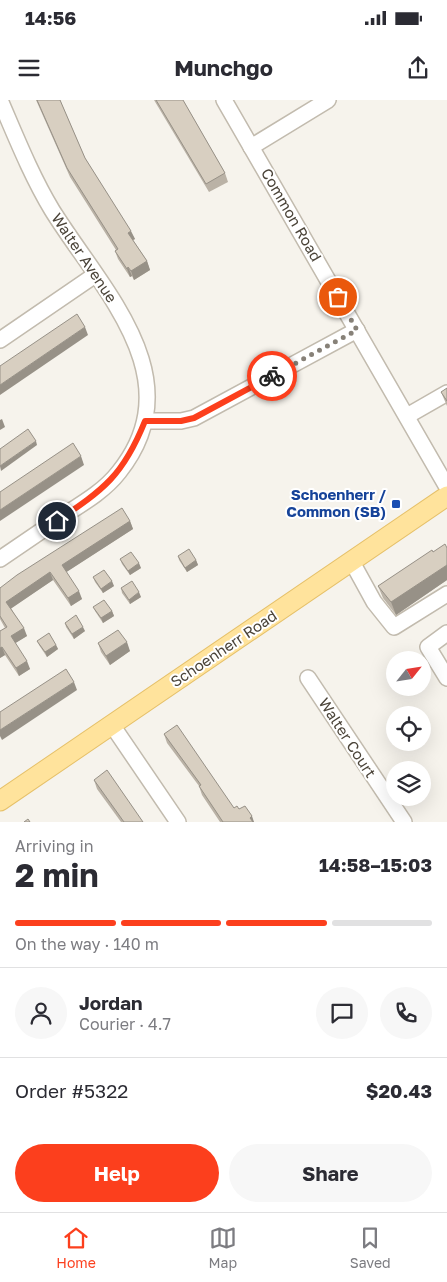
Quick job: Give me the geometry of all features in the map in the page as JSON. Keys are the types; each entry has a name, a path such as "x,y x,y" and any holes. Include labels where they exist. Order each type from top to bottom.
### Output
{"main road":[{"name":"Schoenherr Road","path":"0,801 447,496"}],"street":[{"name":"Walter Avenue","path":"0,100 43,194 132,331 142,356 146,378 145,421"},
{"name":"Common Road","path":"224,100 408,416 447,487"},
{"path":"251,147 328,100"},
{"path":"0,340 95,276"},
{"path":"0,559 109,483 126,463 145,421 181,421 194,418 357,330"},
{"path":"408,416 447,393"},
{"path":"352,562 374,602 394,627 447,594"},
{"path":"447,633 428,647 447,678"},
{"name":"Walter Court","path":"308,678 404,822"},
{"path":"112,725 178,822"}],"building":[{"path":"37,100 60,100 85,158 131,231 128,233 147,261 131,271 128,267 127,269 115,251 118,249 67,168"},
{"path":"156,100 183,100 225,173 206,184"},
{"path":"77,314 85,327 0,385 0,366"},
{"path":"447,388 447,401 441,392"},
{"path":"28,429 36,441 0,466 0,449"},
{"path":"73,443 81,456 0,510 0,492"},
{"path":"122,508 130,521 62,565 79,591 68,598 50,572 6,602 24,628 11,636 27,661 16,668 2,647 0,648 0,631 7,627 0,616 0,588 17,575"},
{"path":"445,544 447,548 447,565 391,602 378,586 432,550 433,552"},
{"path":"189,549 196,560 185,568 178,556"},
{"path":"131,552 139,563 128,571 120,559"},
{"path":"104,570 112,581 101,589 93,577"},
{"path":"132,581 139,592 129,600 121,588"},
{"path":"104,600 112,611 101,618 93,607"},
{"path":"76,615 83,627 72,634 65,623"},
{"path":"118,630 127,642 106,656 98,643"},
{"path":"49,633 56,645 45,652 37,641"},
{"path":"66,669 74,682 0,730 0,712"},
{"path":"177,725 234,808 237,806 239,809 245,806 252,816 250,818 253,822 223,822 199,786 201,785 164,734"},
{"path":"107,770 143,822 124,822 94,780"}],"way so far":[{"path":"272,376 357,330 338,297"}],"place":[{"name":"Schoenherr / Common (SB)","path":"396,504"}],"route":[{"path":"57,521 99,492 118,474 134,448 145,421 165,422 194,418 272,376"}]}
